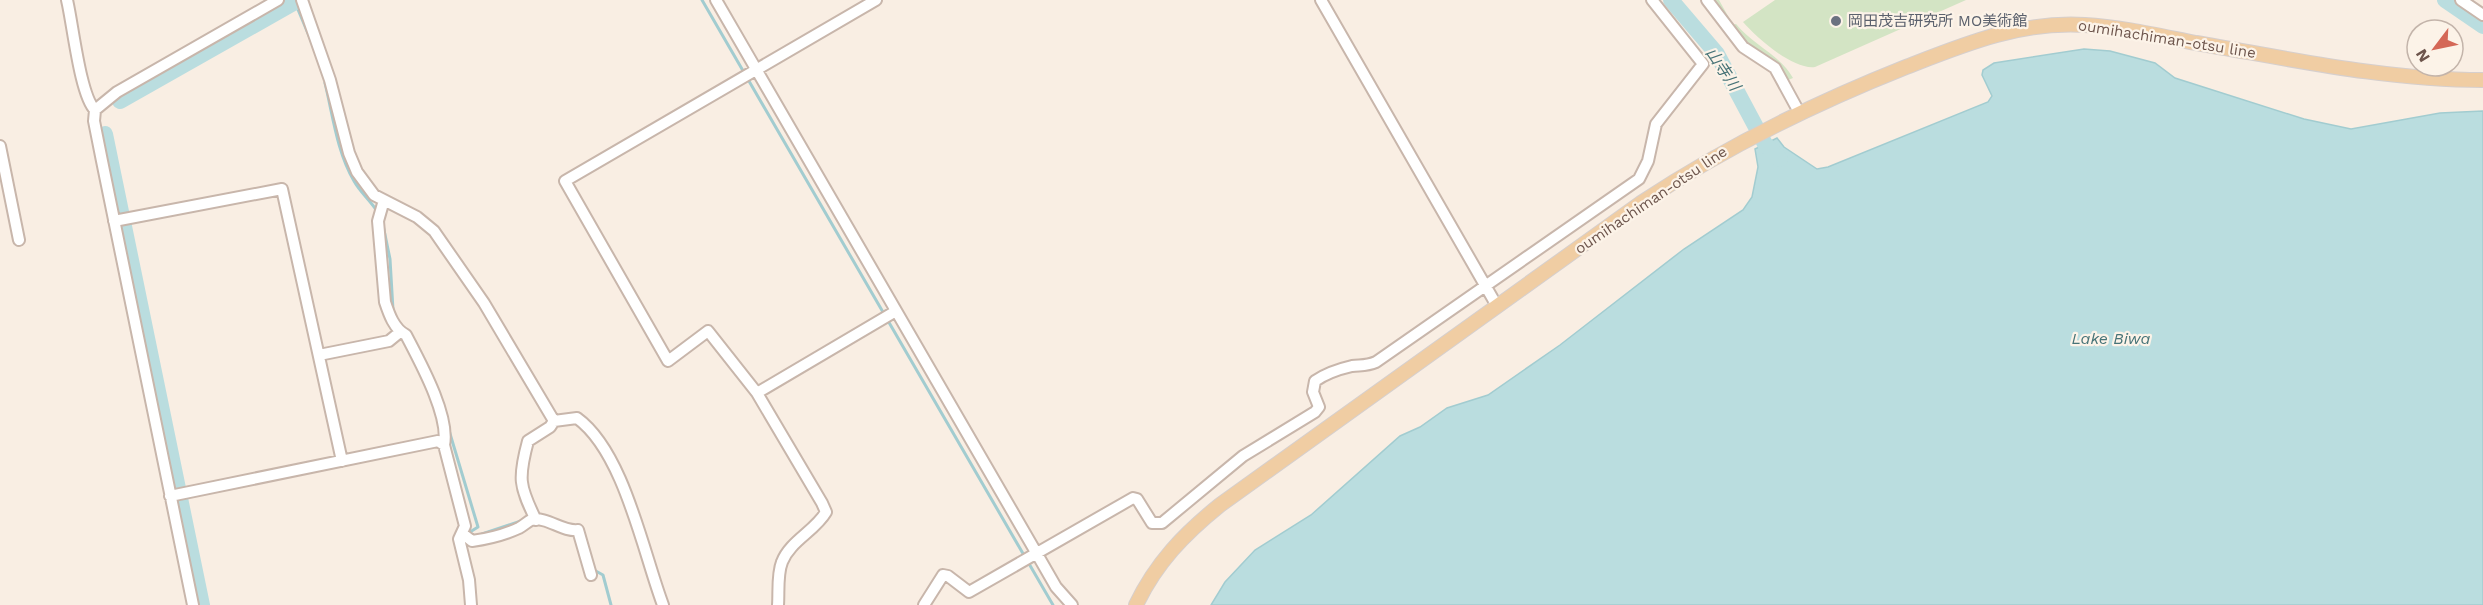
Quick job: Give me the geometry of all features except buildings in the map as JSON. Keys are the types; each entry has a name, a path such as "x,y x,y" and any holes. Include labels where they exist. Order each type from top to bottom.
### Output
{"main road":[{"name":"oumihachiman-otsu line","path":"1136,605 1160,563 1202,520 1497,306 1669,185 1747,138 1798,112 1982,38 2046,25 2105,27 2369,72 2483,80"}],"street":[{"path":"67,0 89,104 95,110"},
{"path":"193,605 176,495 114,221 94,122 95,110 117,92 278,0"},
{"path":"302,0 330,80 349,153 368,188 384,200 417,217 434,231 484,303 554,421"},
{"path":"716,0 749,74 1029,559 1072,605"},
{"path":"778,605 782,562 826,512 757,393 708,331 668,362 565,181 876,0"},
{"path":"1320,0 1497,306"},
{"path":"924,605 943,575 969,592 1133,498 1137,499 1152,523 1162,523 1244,456 1315,412 1319,407 1313,392 1315,381 1352,366 1368,366 1376,362 1643,174 1656,124 1702,64 1653,0"},
{"path":"1707,0 1743,47 1774,68 1798,112"},
{"path":"2461,0 2483,15"},
{"path":"0,146 19,240"},
{"path":"114,221 280,188 294,254 301,266 342,461"},
{"path":"384,200 378,221 385,302 389,314 400,332 406,335 428,379 446,435 444,446 465,526 459,539 469,580 471,605"},
{"path":"757,393 889,316"},
{"path":"319,355 389,341 400,332"},
{"path":"536,520 521,488 523,458 528,441 550,427 554,421 577,418 588,426 606,453 625,491 663,605"},
{"path":"176,495 438,441 444,446"},
{"path":"463,534 472,541 481,540 536,520 578,530 591,575"}],"green space":[{"path":"1713,0 1719,0 1733,25 1736,24 1774,56 1793,78 1788,80 1778,64 1746,43"},
{"path":"1775,0 1966,0 1815,67 1806,67 1776,52 1743,22"}],"water":[{"name":"Lake Biwa","path":"2084,49 2110,51 2155,63 2175,78 2304,119 2351,129 2440,113 2483,111 2483,605 1211,605 1225,582 1255,550 1311,515 1400,436 1420,427 1447,408 1488,395 1560,345 1684,249 1743,210 1752,197 1758,167 1755,149 1777,138 1784,147 1817,169 1828,167 1988,102 1992,96 1982,75 1983,70 1994,63"}],"waterway":[{"path":"294,0 312,43"},
{"path":"702,0 1025,557"},
{"name":"山寺川","path":"1671,0 1717,54 1765,144 1780,159"},
{"path":"2445,0 2483,26"},
{"path":"120,101 295,2"},
{"path":"325,83 343,158 356,185 377,211"},
{"path":"105,134 202,605"},
{"path":"383,225 390,259 393,310"},
{"path":"448,427 478,527 470,532 473,536"},
{"path":"482,534 524,520"},
{"path":"1028,562 1053,605"},
{"path":"594,570 603,575 611,605"}],"place":[{"name":"岡田茂吉研究所 MO美術館","path":"1836,21"}]}
